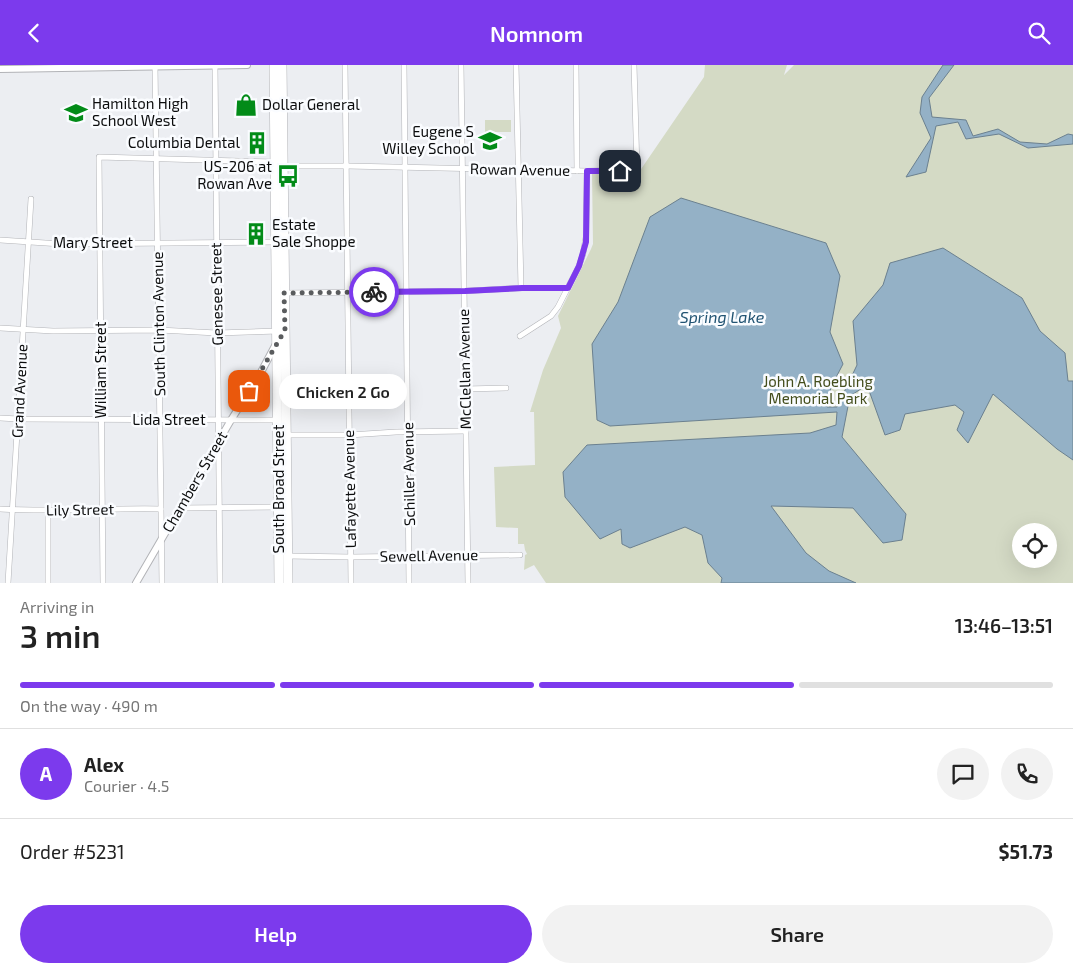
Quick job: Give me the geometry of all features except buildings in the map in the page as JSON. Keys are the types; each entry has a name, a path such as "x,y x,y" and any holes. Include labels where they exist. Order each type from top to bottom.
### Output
{"main road":[{"name":"South Broad Street","path":"274,65 284,293 281,316"},
{"name":"South Broad Street","path":"280,583 283,556 281,316 276,243 282,65"},
{"name":"South Broad Street","path":"281,331 277,342 278,420 282,435 278,507 288,583"}],"street":[{"name":"Genesee Street","path":"215,65 220,583"},
{"path":"0,69 247,65"},
{"name":"Lafayette Avenue","path":"345,65 351,583"},
{"name":"Schiller Avenue","path":"404,65 410,583"},
{"name":"McClellan Avenue","path":"461,65 468,583"},
{"path":"516,65 522,288"},
{"path":"576,65 577,171"},
{"name":"Rowan Avenue","path":"99,157 405,168 577,171 637,170 634,65"},
{"name":"South Clinton Avenue","path":"155,66 162,583"},
{"name":"William Street","path":"99,157 103,583"},
{"path":"520,336 551,316 558,307 579,266 586,242 587,171"},
{"name":"Grand Avenue","path":"8,583 31,199"},
{"name":"Mary Street","path":"0,240 61,244 276,243"},
{"path":"284,293 568,288"},
{"path":"0,328 52,331 218,333 281,331"},
{"name":"Chambers Street","path":"136,583 277,342"},
{"path":"466,389 506,388"},
{"name":"Lida Street","path":"0,418 278,420"},
{"path":"282,435 466,431"},
{"path":"180,508 278,507"},
{"name":"Lily Street","path":"0,509 48,511 161,509"},
{"path":"48,511 48,583"},
{"name":"Sewell Avenue","path":"283,556 520,555"}],"green space":[{"name":"John A. Roebling Memorial Park","path":"705,65 787,65 784,75 794,65 1073,65 1073,583 546,583 534,565 524,570 525,555 527,554 524,544 518,544 518,528 496,527 494,467 535,465 534,412 530,412 543,370 561,328 558,316 593,244 592,174 637,175 704,77"},
{"path":"485,120 511,120 511,132 485,132"}],"water":[{"path":"943,65 954,65 929,98 932,117 966,120 973,136 998,129 1020,142 1047,144 1068,134 1073,135 1073,144 1028,148 999,134 966,139 958,122 936,126 926,172 906,177 931,138 920,113 922,97"},
{"name":"Spring Lake","path":"681,198 826,243 840,276 830,332 843,364 831,387 827,407 837,407 857,365 853,321 883,285 890,263 943,248 1022,298 1040,331 1065,353 1068,381 1073,381 1073,460 1057,449 993,394 968,443 957,430 964,412 955,405 905,414 900,430 885,435 867,385 850,396 842,437 906,514 902,540 883,543 853,508 771,506 806,553 829,571 856,583 721,583 722,578 708,563 702,535 685,527 630,548 622,544 621,529 600,539 565,497 563,472 587,445 810,433 836,425 837,412 610,426 597,420 592,344 618,302 650,217"}],"way so far":[{"path":"249,391 285,330 284,293 374,292"}],"place":[{"name":"Dollar General","path":"246,105"},
{"name":"Hamilton High School West","path":"76,113"},
{"name":"Eugene S Willey School","path":"490,141"},
{"name":"Columbia Dental","path":"257,143"},
{"name":"US-206 at Rowan Ave","path":"288,176"},
{"name":"Estate Sale Shoppe","path":"256,234"},
{"name":"Chicken 2 Go","path":"249,391"}],"route":[{"path":"374,292 568,288 579,266 586,242 587,171 620,171"}]}
